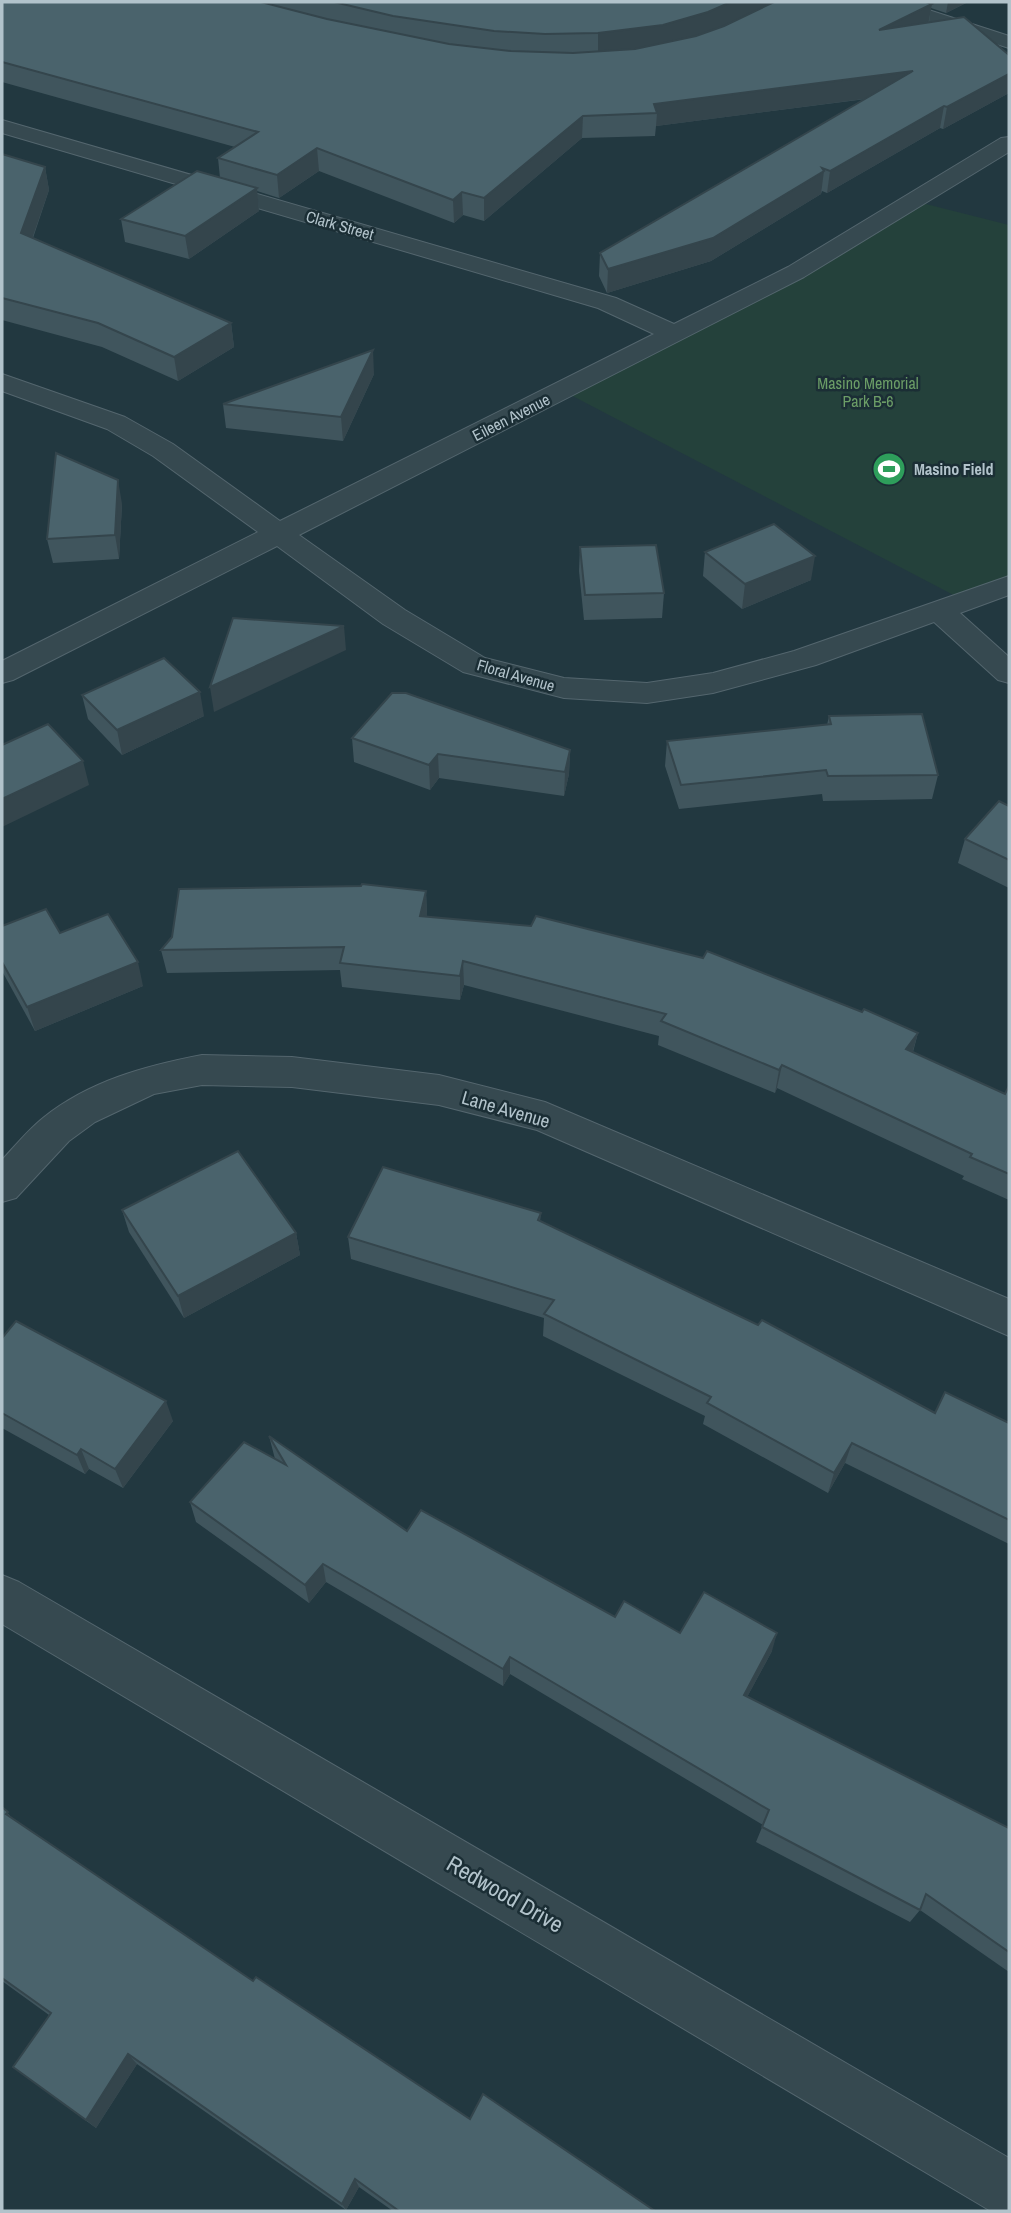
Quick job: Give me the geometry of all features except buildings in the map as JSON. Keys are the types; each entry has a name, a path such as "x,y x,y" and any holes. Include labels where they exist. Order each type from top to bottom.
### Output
{"street":[{"path":"885,2 1009,42"},
{"name":"Clark Street","path":"2,126 607,303 675,334"},
{"name":"Eileen Avenue","path":"2,673 796,272 1009,143"},
{"name":"Floral Avenue","path":"2,382 116,423 163,450 394,617 474,665 564,688 647,693 713,683 805,658 1009,585"},
{"path":"939,610 1009,673"},
{"name":"Lane Avenue","path":"2,1186 63,1123 80,1111 147,1080 202,1070 292,1073 439,1090 545,1117 1009,1318"},
{"name":"Redwood Drive","path":"2,1598 1009,2190"}],"green space":[{"name":"Masino Memorial Park B-6","path":"914,201 1009,225 1009,585 965,601 563,391"}],"place":[{"name":"Masino Field","path":"889,469"}]}
